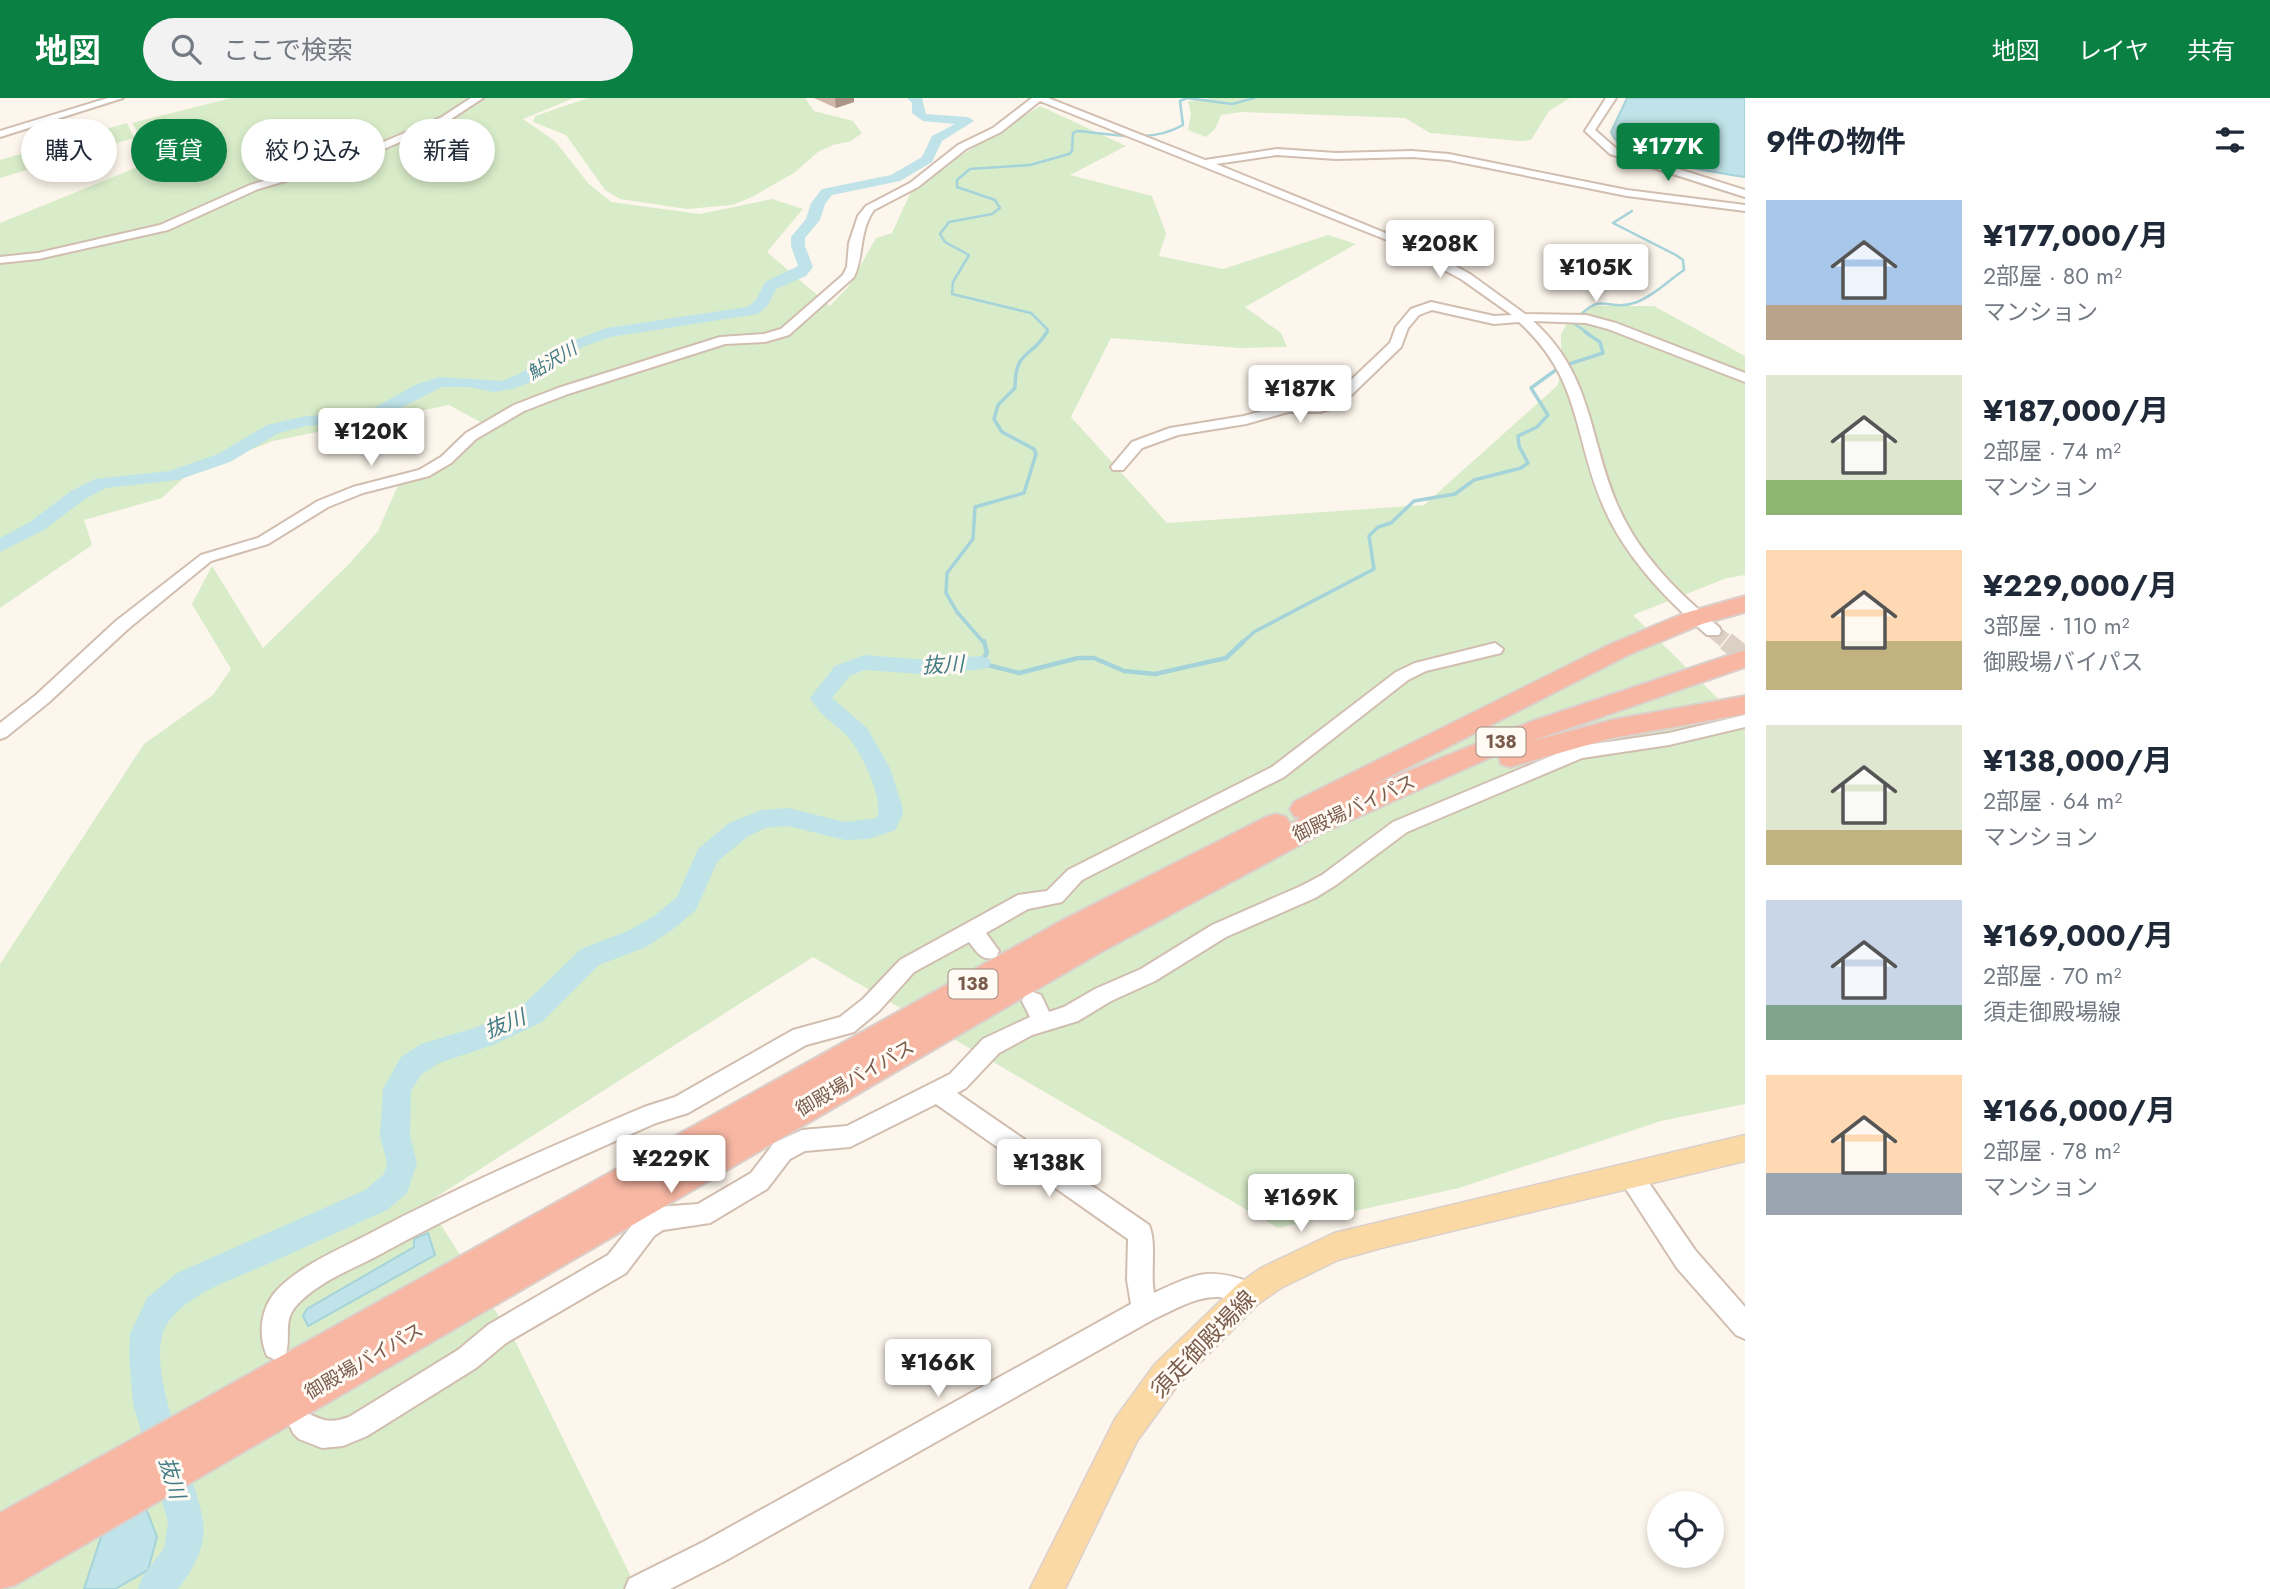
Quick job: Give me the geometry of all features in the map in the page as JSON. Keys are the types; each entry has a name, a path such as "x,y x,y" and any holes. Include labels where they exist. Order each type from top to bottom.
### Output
{"highway":[{"path":"1288,818 1469,723 1618,650 1705,624 1745,604"},
{"name":"御殿場バイパス","path":"242,1415 1073,928 1288,818 1408,762 1496,727 1745,643"},
{"name":"御殿場バイパス","path":"0,1570 50,1524 1078,950 1266,850 1342,811 1511,738 1611,701 1745,658"},
{"path":"1266,850 1425,785 1544,746 1612,729 1745,705"},
{"name":"御殿場バイパス","path":"0,1536 50,1524"}],"main road":[{"name":"須走御殿場線","path":"1047,1589 1126,1430 1166,1375 1248,1294 1283,1270 1334,1247 1745,1147"}],"street":[{"path":"0,134 118,98"},
{"path":"0,260 38,256 164,228 254,187 357,157 445,119 478,98"},
{"path":"0,733 42,699 122,625 206,558 263,541 335,499 424,473 446,460 471,436 519,408 563,391 724,340 765,338 785,332 848,277 853,267 855,243 864,216 870,208 914,185 961,147 998,131 1039,98 1420,251 1471,279 1523,319 1553,351 1575,389 1602,484 1619,524 1639,554 1705,624"},
{"path":"1611,98 1590,131 1614,152 1745,194"},
{"path":"1203,163 1277,152 1336,156 1412,154 1449,157 1627,193 1745,208"},
{"path":"1650,163 1745,182"},
{"path":"1118,467 1137,445 1175,431 1246,420 1287,408 1320,408 1335,403 1396,344 1402,327 1415,312 1431,306 1494,320 1558,316 1598,322 1745,378"},
{"path":"276,1347 273,1328 278,1311 287,1297 311,1278 450,1202 652,1114 680,1106 801,1037 846,1025 871,1005 907,966 1025,901 1047,900 1063,893 1075,875 1278,772 1402,676 1422,667 1495,649"},
{"path":"302,1424 324,1436 340,1435 358,1427 467,1359 497,1334 617,1264 645,1228 659,1219 701,1215 759,1181 782,1151 802,1141 850,1136 958,1081 991,1046 1038,1011 1070,1015 1103,995 1148,975 1219,931 1308,892 1329,880 1400,827 1420,817 1579,752 1668,740 1745,721"},
{"path":"972,931 989,951"},
{"path":"937,1092 1140,1233 1139,1280 1145,1310"},
{"path":"1630,1175 1686,1259 1745,1326"},
{"path":"639,1589 713,1552 1145,1310 1193,1288 1219,1285 1248,1294"}],"green space":[{"path":"231,98 574,98 523,119 555,141 588,183 611,202 700,214 772,199 803,209 767,252 830,306 849,286 876,238 892,233 914,185 1040,106 1126,146 1070,175 1152,196 1166,233 1159,256 1223,269 1328,235 1356,244 1245,307 1281,333 1287,347 1240,348 1111,338 1071,417 1167,523 1424,505 1558,385 1561,334 1571,317 1593,306 1654,306 1745,356 1745,575 1727,578 1633,615 1745,725 1745,1104 1661,1121 1459,1188 1278,1228 813,957 427,1203 516,1343 637,1589 0,1589 0,964 144,744 213,695 231,669 192,604 212,566 263,648 349,564 378,531 399,483 493,429 449,405 273,441 188,474 162,498 84,520 92,545 0,608 0,223 101,182 117,182 117,175 131,170 131,182 227,182 227,119 148,119"},
{"path":"588,98 805,98 814,111 853,121 862,133 851,141 818,152 794,173 752,197 732,205 687,209 620,199 605,190 566,135 533,122 535,116"},
{"path":"1213,98 1570,98 1549,111 1531,140 1520,141 1430,133 1405,118 1241,112 1221,115 1215,129 1206,137 1188,130 1191,114 1188,101"},
{"path":"127,123 131,139 117,143 117,126"},
{"path":"21,154 21,172 0,178 0,160"}],"water":[{"path":"1627,98 1745,98 1745,177 1670,164 1632,151 1618,142 1611,132"},
{"path":"428,1233 435,1255 308,1326 303,1316 307,1309 414,1247 414,1239"},
{"path":"133,1475 157,1537 148,1570 115,1589 84,1589 101,1537 99,1494"}],"waterway":[{"name":"鮎沢川","path":"0,546 37,526 78,495 102,483 171,476 224,458 273,429 306,421 368,418 423,388 440,382 468,382 494,387 506,385 525,378 569,347 607,333 752,311 763,302 771,285 800,273 806,267 798,246 798,237 813,220 818,203 827,192 895,178 927,159 937,139 968,121 923,117 918,113 918,101 913,98"},
{"path":"1046,333 1048,330 1031,313 952,294 953,282 969,255 945,242 940,234 949,222 992,214 1000,208 995,200 957,187 957,180 970,169 1030,165 1069,154 1072,151 1073,133 1077,131 1131,136 1170,131 1183,125 1180,101 1187,98 1232,104 1254,98"},
{"path":"1588,333 1573,323 1591,306 1637,302 1684,270 1683,260 1676,255 1613,223 1632,211"},
{"path":"984,643 957,612 946,593 947,573 973,539 975,507 1024,493 1036,454 1034,449 1002,432 994,419 998,405 1015,388 1021,360 1047,332"},
{"path":"1242,643 1254,632 1374,569 1369,536 1378,527 1391,523 1414,501 1455,494 1474,480 1521,468 1528,463 1519,446 1518,436 1537,427 1548,415 1531,388 1560,367 1603,353 1600,342 1585,332"},
{"path":"984,641 987,653 980,663 1019,673 1078,658 1094,658 1124,671 1155,674 1226,658 1244,641"},
{"name":"抜川","path":"156,1589 181,1555 186,1522 150,1404 145,1356 146,1334 158,1309 188,1284 376,1200 396,1183 402,1163 395,1136 397,1089 411,1066 431,1053 483,1037 532,1014 590,957 637,939 663,923 687,903 707,856 738,830 762,819 788,817 845,831 869,830 886,824 891,814 891,806 872,755 859,734 832,713 821,698 843,671 864,663 928,667 980,663"}],"tunnel":[{"path":"1713,631 1728,643"},
{"path":"1726,641 1745,656"}]}
